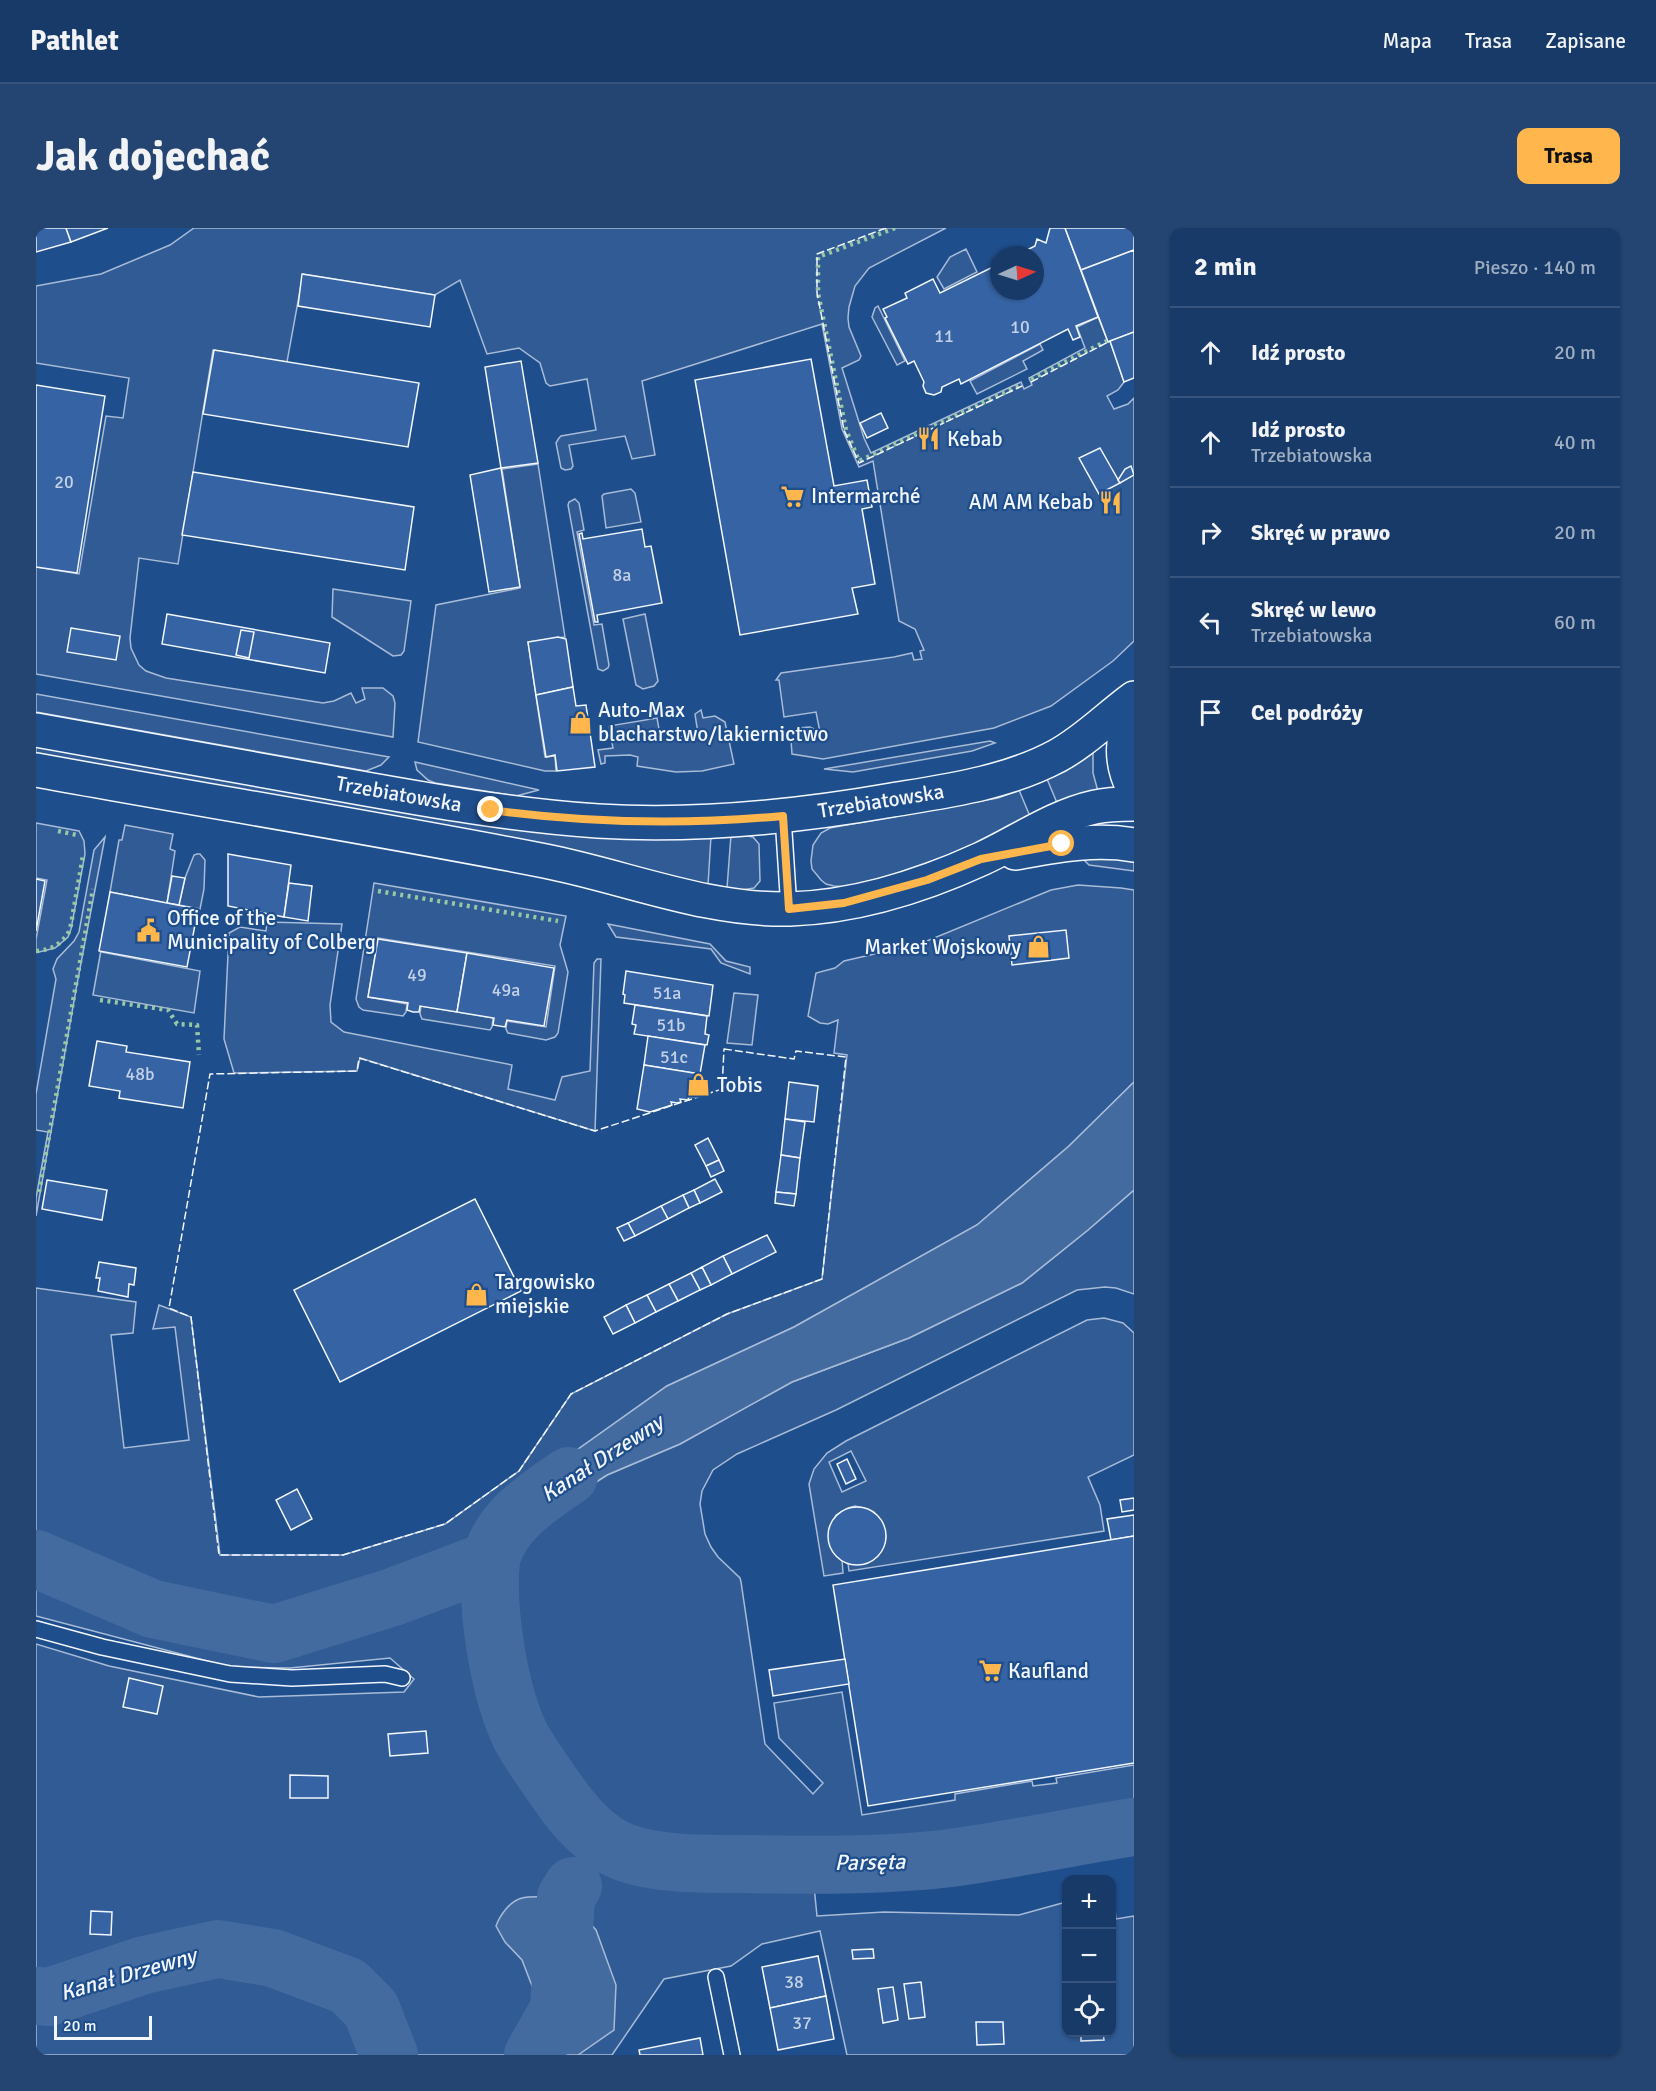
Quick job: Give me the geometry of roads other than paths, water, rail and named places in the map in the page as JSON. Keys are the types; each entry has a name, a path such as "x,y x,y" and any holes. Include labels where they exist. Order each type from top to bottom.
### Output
{"street":[{"name":"Trzebiatowska","path":"36,730 396,795 527,815 640,822 721,821 853,807 936,793 1012,774 1041,764 1065,751 1134,698"},
{"path":"1134,710 1125,732 1124,754 1127,775 1134,790"},
{"name":"Trzebiatowska","path":"36,770 546,861 714,902 789,909 844,903 882,894 981,859 1035,830 1086,809 1112,804 1134,804"},
{"path":"981,859 1073,843 1112,842 1134,845"}],"lane":[{"path":"783,816 789,909"},
{"path":"36,1629 102,1647 230,1674 292,1678 385,1674 402,1678"},
{"path":"716,1977 732,2055"}],"water":[{"path":"1134,1082 1134,1190 1022,1283 909,1338 792,1382 680,1444 607,1475 556,1508 523,1537 506,1528 495,1517 567,1457 667,1386 794,1327 977,1225 1069,1146"},
{"path":"566,1897 596,1930 616,1985 614,2030 578,2055 518,2055 539,2004 522,1960 505,1942 496,1926 506,1909 513,1902 522,1898"}],"waterway":[{"name":"Kanał Drzewny","path":"36,1559 153,1609 274,1634 393,1597 491,1560 495,1546 511,1522 533,1502 569,1476"},
{"name":"Parsęta","path":"491,1560 490,1602 496,1650 506,1697 521,1737 542,1771 577,1817 601,1840 621,1851 649,1859 697,1864 893,1863 966,1856 1134,1827"},
{"path":"533,2055 559,2009 566,1897 573,1886"},
{"name":"Kanał Drzewny","path":"36,1996 49,1997 144,1965 218,1949 273,1958 348,1986 371,2009 389,2055"}],"place":[{"name":"Kebab","path":"929,439"},
{"name":"Intermarché","path":"793,496"},
{"name":"AM AM Kebab","path":"1111,502"},
{"name":"Auto-Max blacharstwo/lakiernictwo","path":"580,722"},
{"name":"Office of the Municipality of Colberg","path":"149,930"},
{"name":"Market Wojskowy","path":"1039,947"},
{"name":"Tobis","path":"699,1085"},
{"name":"Targowisko miejskie","path":"477,1294"},
{"name":"Kaufland","path":"990,1671"}]}
